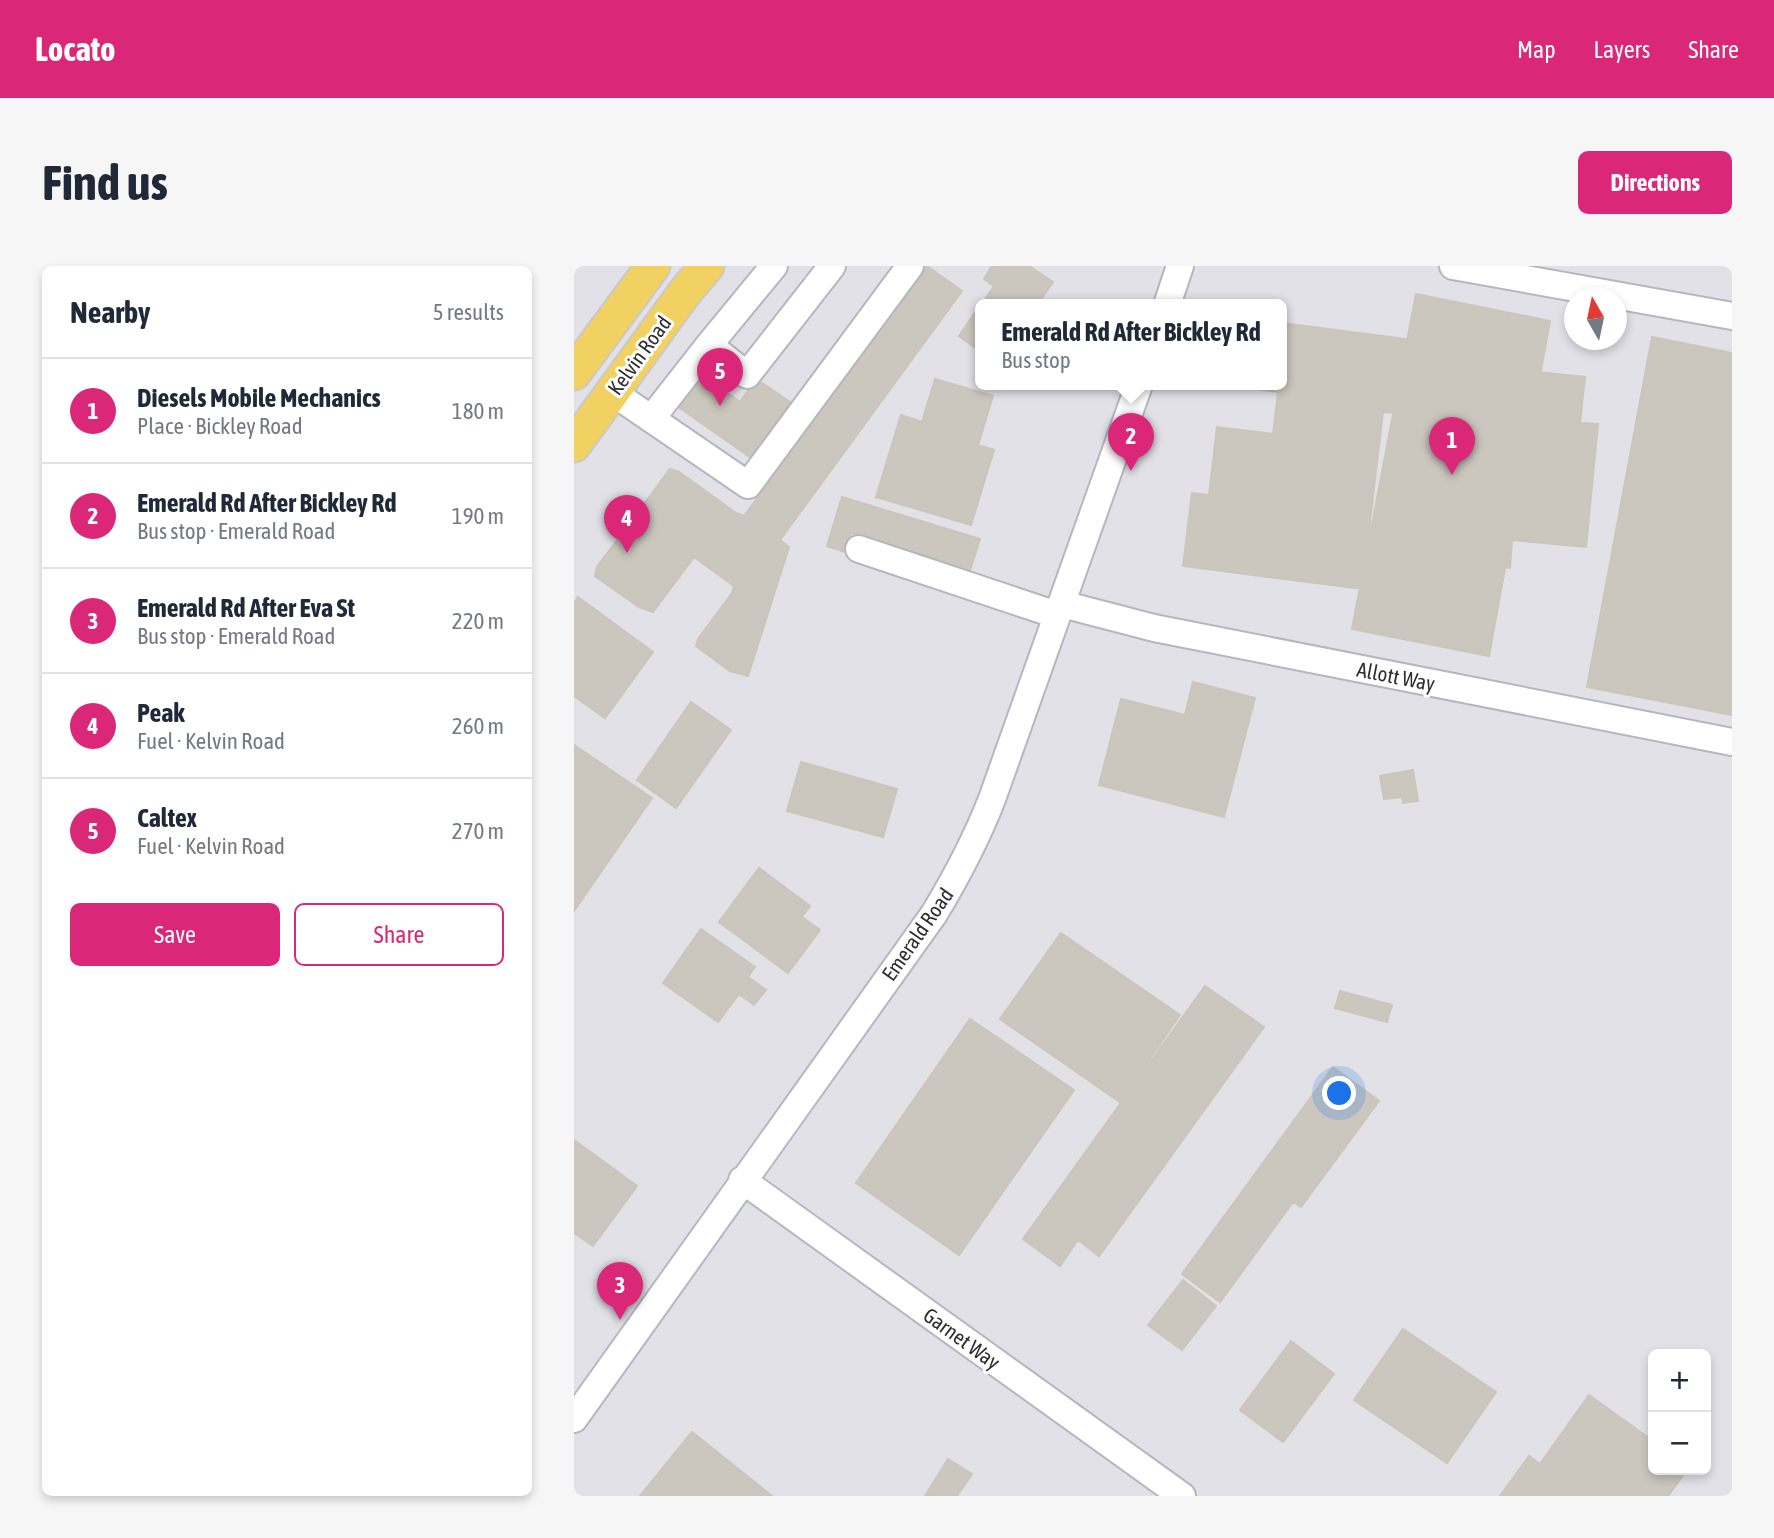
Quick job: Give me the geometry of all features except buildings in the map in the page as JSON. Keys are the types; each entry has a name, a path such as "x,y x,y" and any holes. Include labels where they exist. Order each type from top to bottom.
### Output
{"main road":[{"name":"Kelvin Road","path":"574,373 653,266"},
{"name":"Kelvin Road","path":"574,444 707,266"}],"street":[{"path":"651,419 774,266"},
{"path":"709,345 747,375 832,266"},
{"path":"612,392 748,485 910,266"},
{"path":"1169,299 1180,266"},
{"path":"1453,266 1732,316"},
{"name":"Emerald Road","path":"574,1419 934,914 956,878 975,843 992,799 1137,390"},
{"name":"Allott Way","path":"859,549 1060,609 1732,742"},
{"name":"Garnet Way","path":"742,1180 1182,1496"}],"shaded area":[{"path":"574,266 1732,266 1732,1496 574,1496"}],"place":[{"name":"Caltex","path":"720,406"},
{"name":"Emerald Rd After Bickley Rd","path":"1131,471"},
{"name":"Diesels Mobile Mechanics","path":"1452,475"},
{"name":"Peak","path":"627,553"},
{"name":"Emerald Rd After Eva St","path":"620,1320"}]}
